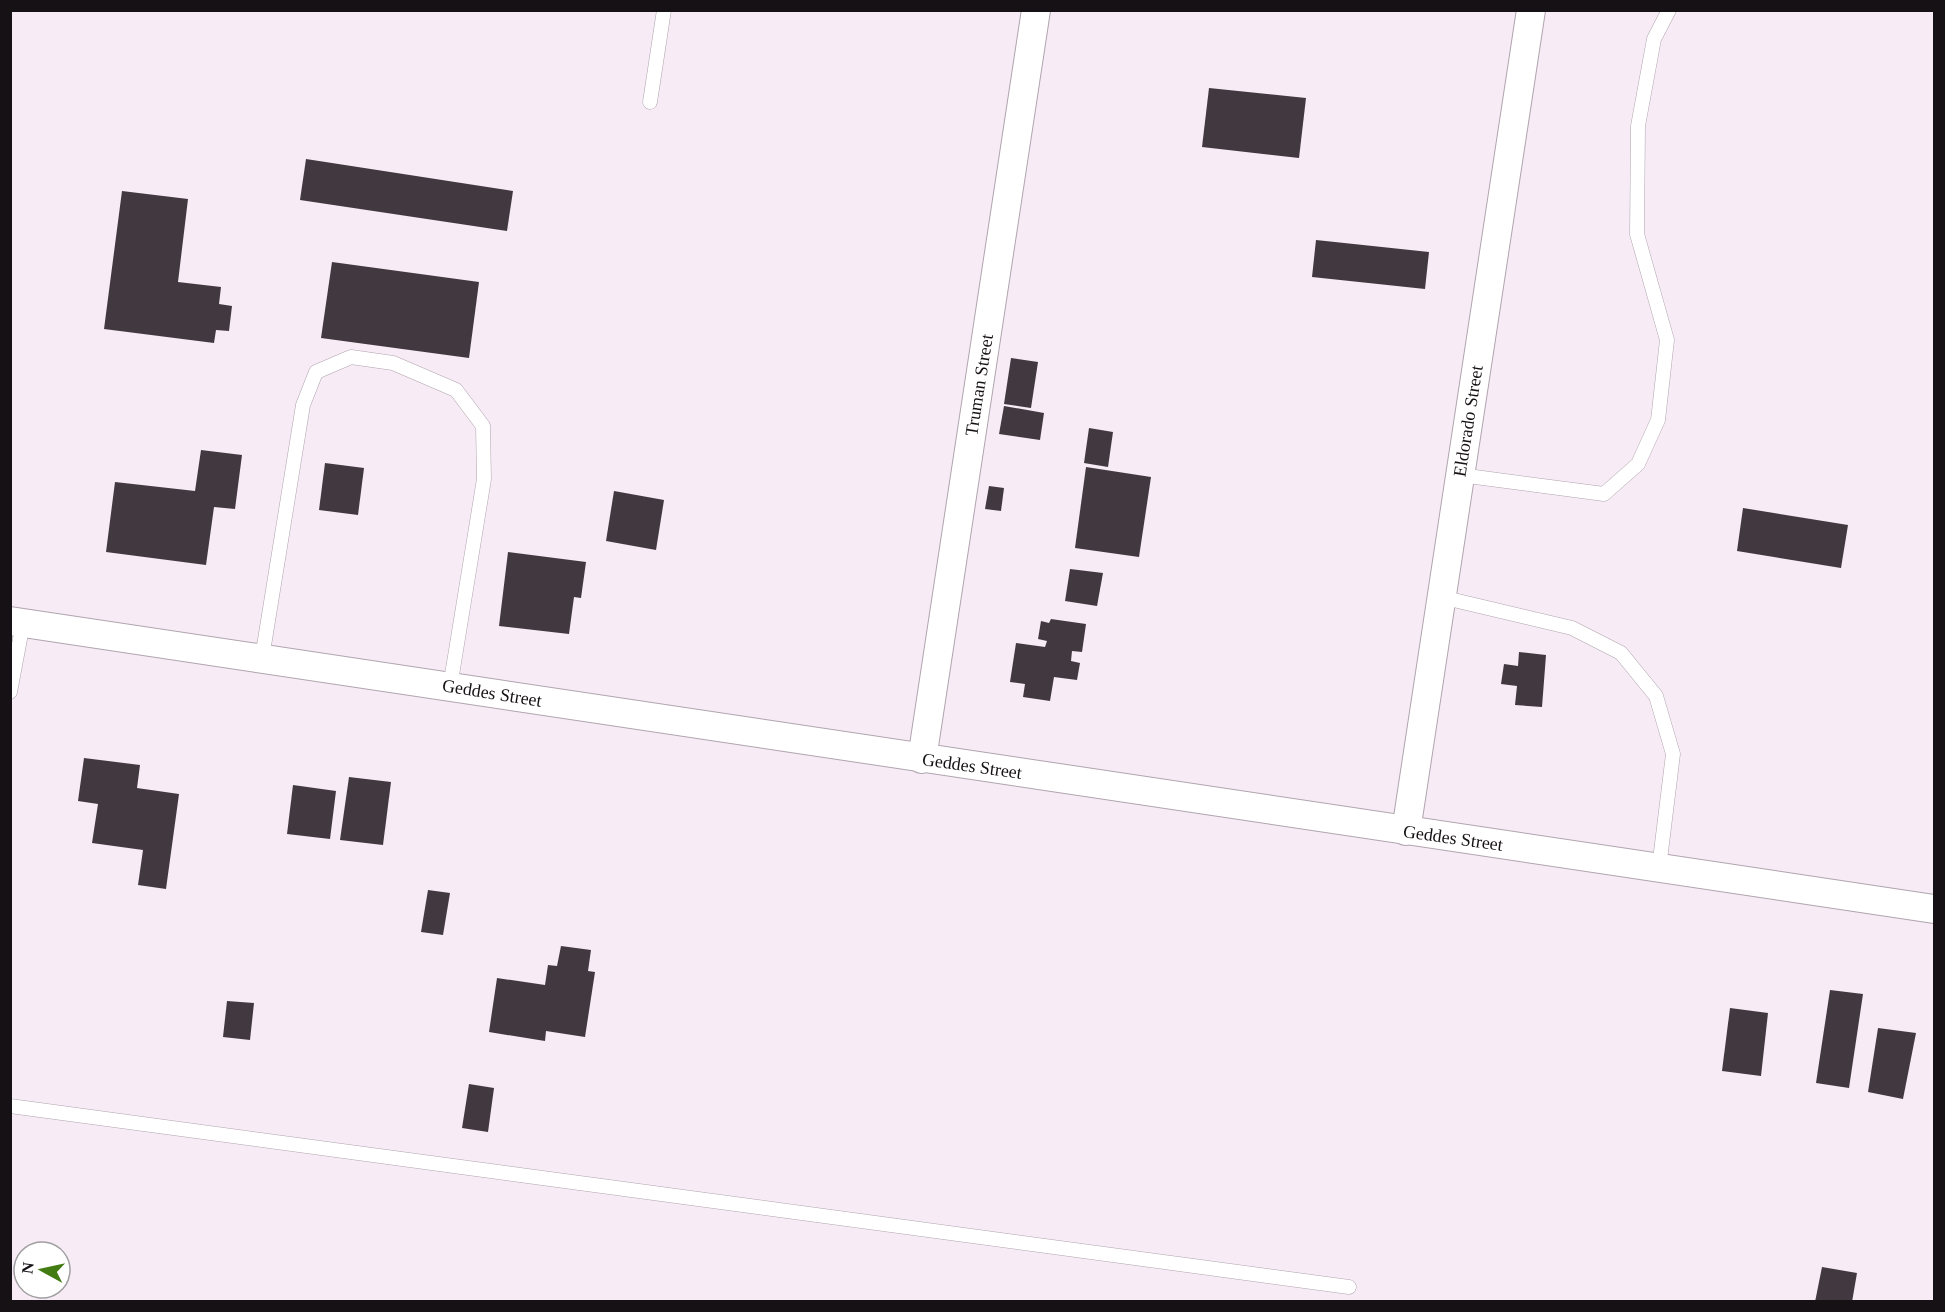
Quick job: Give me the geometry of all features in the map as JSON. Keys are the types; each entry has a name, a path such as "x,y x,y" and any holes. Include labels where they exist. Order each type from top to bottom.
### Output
{"street":[{"name":"Truman Street","path":"922,759 1036,10"},
{"name":"Eldorado Street","path":"1406,831 1531,10"},
{"name":"Geddes Street","path":"17,622 1935,909"}],"lane":[{"path":"650,102 664,10"},
{"path":"1460,475 1604,494 1638,464 1658,420 1667,340 1637,234 1638,126 1654,39 1669,10"},
{"path":"262,658 301,417 316,372 351,357 393,363 456,390 483,426 484,479 450,687"},
{"path":"1441,597 1572,628 1621,653 1656,696 1673,754 1659,868"},
{"path":"10,693 17,622"},
{"path":"10,1106 1348,1287"}],"building":[{"path":"1209,88 1306,98 1299,158 1202,147"},
{"path":"306,159 513,191 507,231 300,200"},
{"path":"122,191 188,199 178,282 221,287 219,304 232,306 229,331 216,330 214,343 104,329"},
{"path":"1316,240 1429,252 1425,289 1312,277"},
{"path":"332,262 479,282 469,358 321,338"},
{"path":"1011,358 1038,362 1031,408 1004,404"},
{"path":"1004,406 1044,413 1040,440 999,434"},
{"path":"1089,428 1113,432 1108,467 1084,463"},
{"path":"201,450 242,455 235,509 214,507 206,565 106,552 115,482 195,491"},
{"path":"325,463 364,468 358,515 319,510"},
{"path":"1086,467 1151,477 1139,557 1075,548"},
{"path":"989,486 1004,488 1001,511 985,509"},
{"path":"614,491 664,500 656,550 606,541"},
{"path":"1743,508 1848,525 1841,568 1737,551"},
{"path":"508,552 586,562 581,598 574,597 569,634 499,626"},
{"path":"1070,569 1103,573 1097,606 1065,601"},
{"path":"1051,619 1086,624 1082,652 1072,651 1071,661 1080,663 1077,680 1054,677 1050,701 1023,697 1025,684 1010,682 1016,643 1045,647 1047,641 1038,639 1041,621 1049,623"},
{"path":"1519,652 1546,655 1542,707 1515,705 1517,686 1501,684 1504,664 1518,666"},
{"path":"84,758 140,765 137,788 179,794 166,889 138,885 143,850 92,843 98,804 78,801"},
{"path":"349,777 391,782 383,845 340,840"},
{"path":"293,785 336,791 330,839 287,834"},
{"path":"428,890 450,893 443,935 421,932"},
{"path":"561,946 591,950 588,971 595,972 585,1037 546,1031 545,1041 489,1032 497,978 545,985 548,965 557,966"},
{"path":"1830,990 1863,994 1849,1088 1816,1083"},
{"path":"227,1001 254,1003 250,1040 223,1037"},
{"path":"1730,1008 1768,1013 1761,1076 1722,1071"},
{"path":"1878,1028 1916,1033 1903,1099 1868,1092"},
{"path":"469,1084 494,1088 488,1132 462,1128"},
{"path":"1822,1267 1857,1273 1852,1302 1815,1302"}]}
